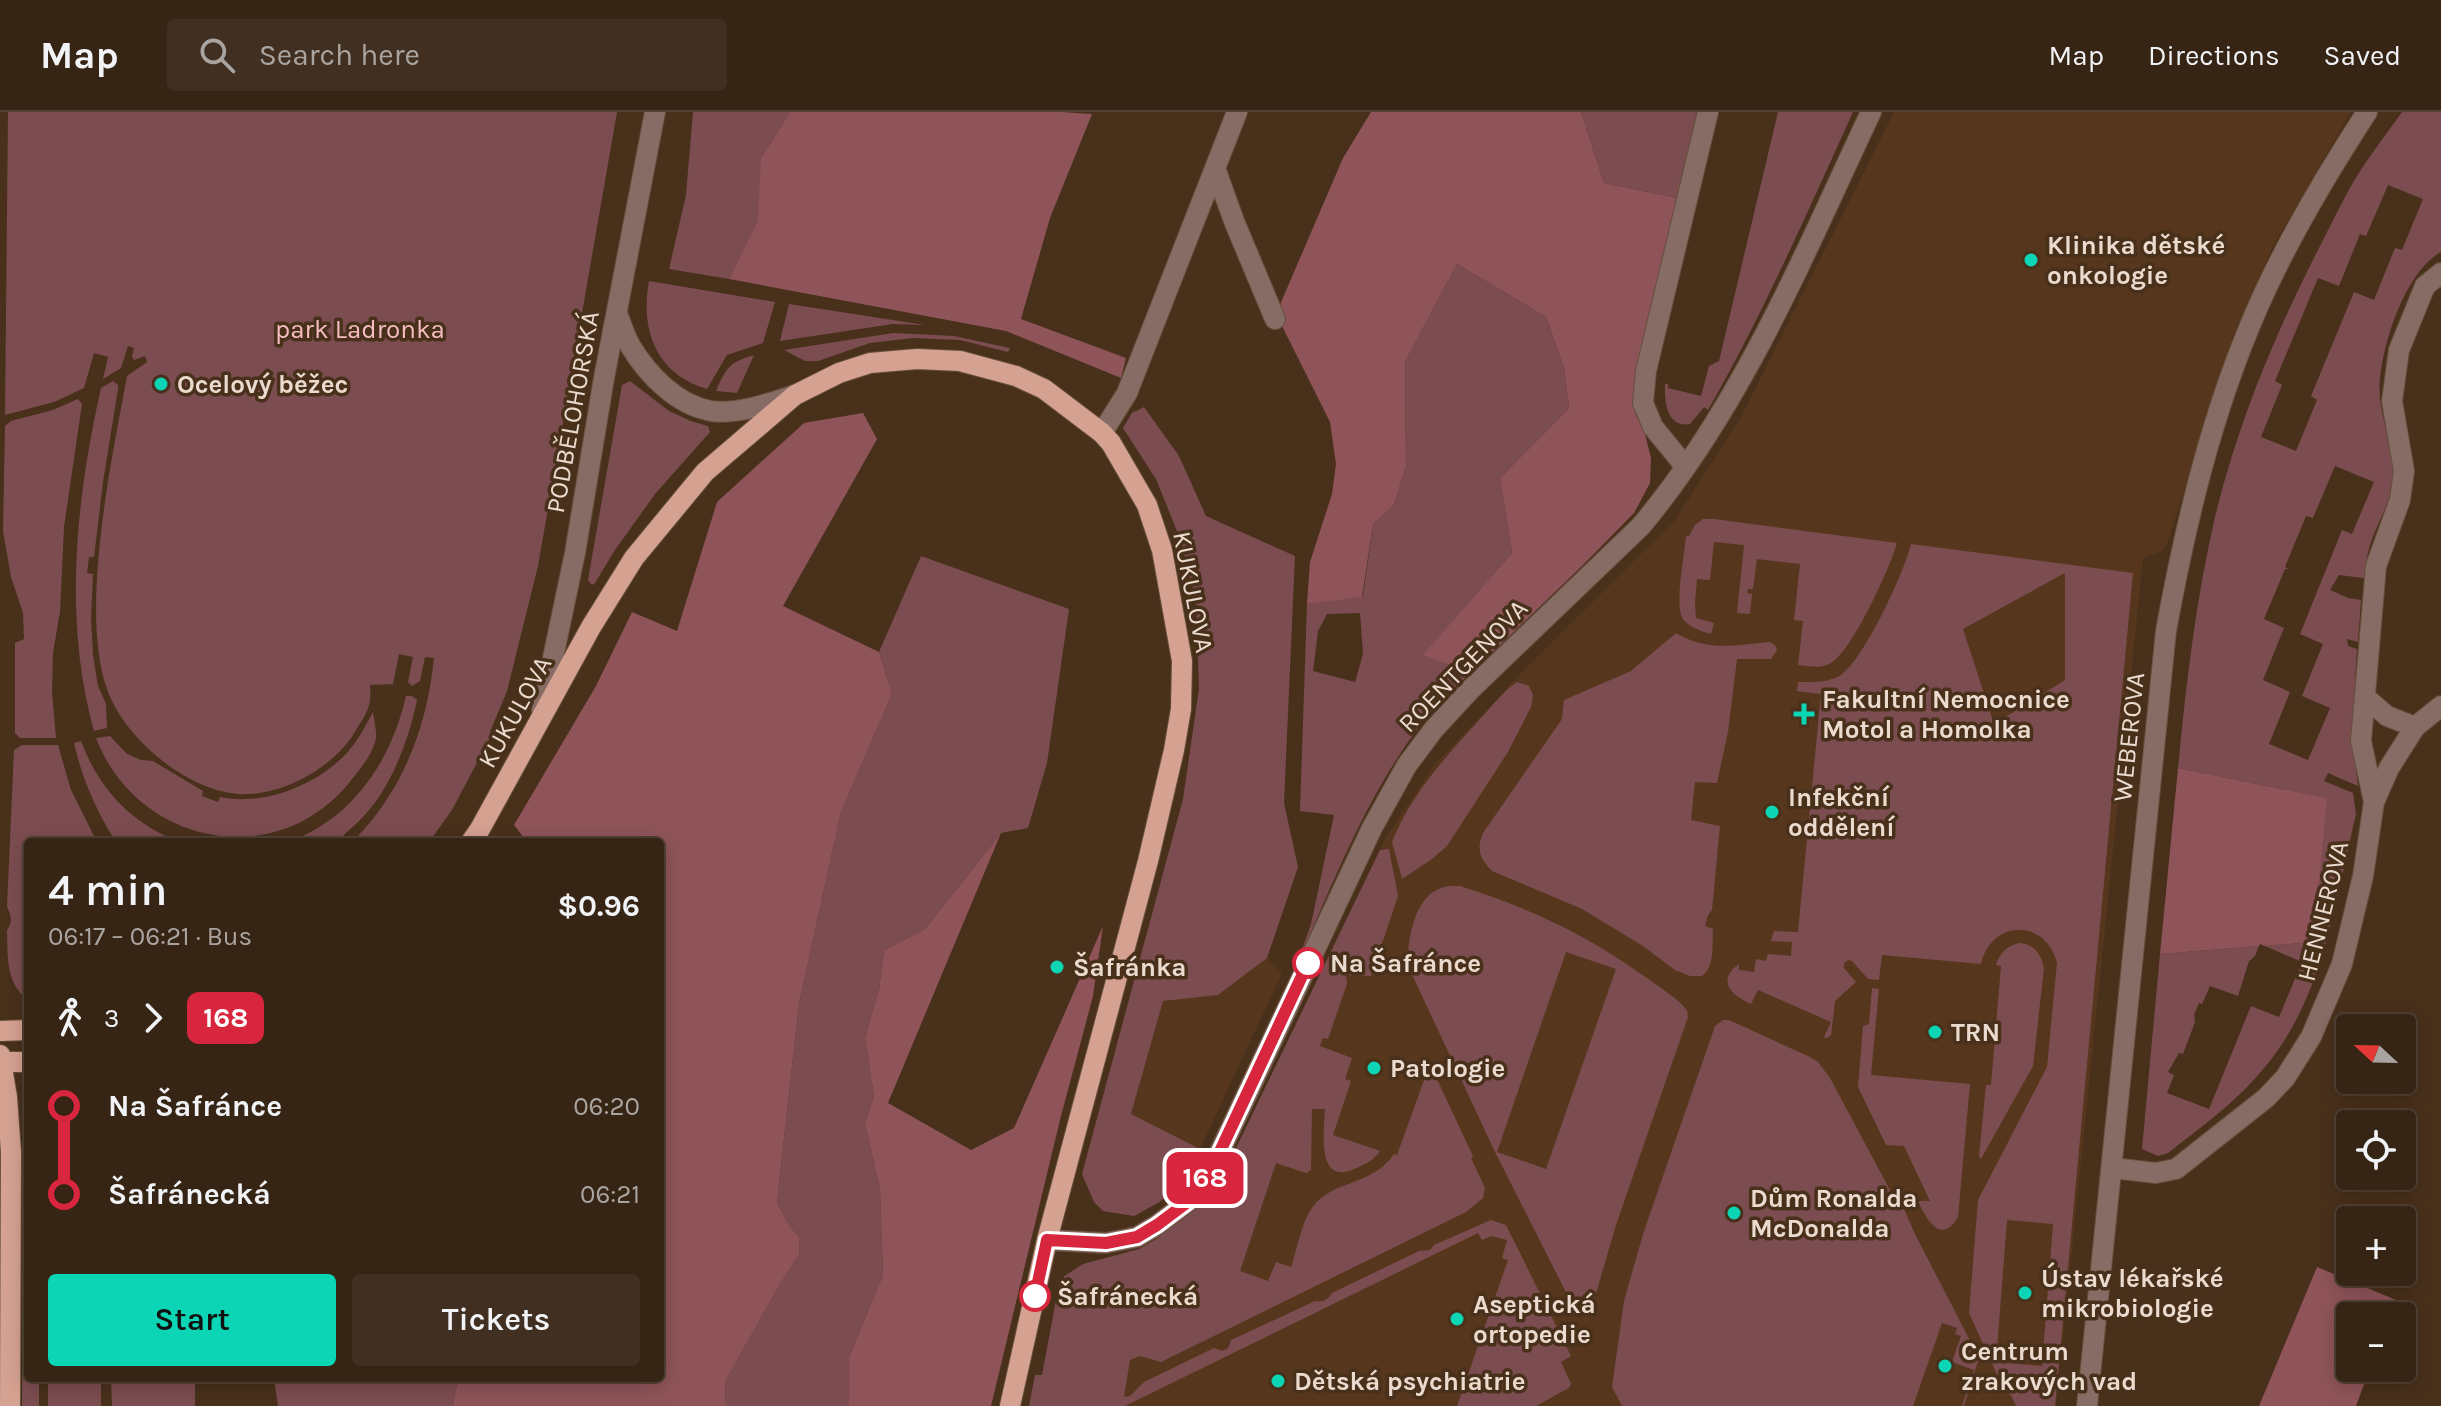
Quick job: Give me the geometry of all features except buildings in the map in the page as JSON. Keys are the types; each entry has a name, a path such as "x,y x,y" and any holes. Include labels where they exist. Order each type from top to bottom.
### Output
{"main road":[{"name":"KUKULOVA","path":"473,838 591,627 634,558 705,472 795,395 839,373 870,363 917,359 960,361 1016,376 1044,389 1102,433 1147,505 1162,550 1182,661 1181,709 1136,910 1047,1240 1010,1406"},
{"path":"0,1031 24,1030"},
{"path":"0,1055 10,1125 12,1179 10,1406"},
{"path":"0,1062 24,1062"}],"street":[{"name":"PODBĚLOHORSKÁ","path":"540,721 575,553 655,112"},
{"path":"1102,433 1127,393 1237,112"},
{"path":"1685,466 1653,427 1643,403 1646,371 1708,112"},
{"name":"ROENTGENOVA","path":"1047,1240 1106,1243 1137,1237 1193,1198 1216,1160 1372,828 1407,765 1434,729 1471,689 1641,526 1659,505 1717,418 1755,353 1871,112"},
{"name":"WEBEROVA","path":"2087,1406 2166,631 2187,526 2222,398 2257,309 2326,174 2367,112"},
{"path":"1215,168 1262,293 1275,319"},
{"path":"2374,802 2361,741 2376,566 2400,500 2404,471 2392,401 2399,350 2425,286 2441,273"},
{"path":"617,313 631,346 653,376 679,400 711,411 753,408 795,395"},
{"path":"2365,697 2387,716 2415,727"},
{"name":"HENNEROVA","path":"2113,1168 2156,1173 2176,1169 2266,1098 2285,1078 2311,1037 2342,964 2363,876 2374,802 2389,768 2415,727 2441,706"}],"shaded area":[{"path":"790,112 1092,114 1050,218 1021,319 1126,358 1121,378 1006,331 729,279 758,221 761,158"},
{"path":"1371,112 1581,112 1604,183 1677,198 1638,361 1633,395 1635,413 1651,458 1650,483 1634,513 1494,651 1452,666 1423,655 1512,553 1500,478 1569,408 1564,368 1546,317 1457,264 1405,362 1406,466 1394,505 1373,524 1362,597 1307,604 1310,562 1332,494 1336,464 1330,422 1276,314 1343,158"},
{"name":"Fakultní Nemocnice Motol a Homolka","path":"1894,112 2351,112 2273,246 2233,336 2167,544 2162,551 2143,558 2056,1406 1089,1406 1121,1254 1139,1249 1182,1222 1205,1202 1221,1179 1386,837 1436,763 1528,666 1675,520 1741,417"},
{"path":"863,413 877,439 783,606 879,652 892,694 841,812 799,1004 777,1202 800,1238 799,1255 726,1380 725,1402 728,1406 453,1406 457,1382 664,1382 664,838 524,838 514,825 596,686 632,612 677,631 717,502 804,423"},
{"path":"2178,768 2327,798 2313,942 2160,954"},
{"path":"1001,833 888,1103 971,1150 1014,1128 1103,926 1093,996 991,1406 849,1406 849,1357 883,1275 880,1189 865,1124 874,1096 865,1038 879,989 884,950 925,929"},
{"path":"1267,958 1282,973 1200,1149 1131,1115 1163,1000 1218,995"},
{"path":"2317,1267 2336,1275 2336,1286 2362,1286 2396,1300 2336,1302 2336,1382 2365,1382 2356,1406 2259,1406"}],"green space":[{"name":"park Ladronka","path":"8,112 617,112 538,566 507,691 490,732 492,734 452,810 432,838 356,838 385,802 409,758 425,709 434,658 425,657 420,681 412,686 408,682 413,657 399,654 393,684 370,685 369,706 364,717 332,759 287,786 254,794 218,790 178,772 142,743 115,707 99,656 97,577 107,491 127,376 147,362 145,356 134,360 134,348 128,346 121,368 103,379 108,357 94,353 84,388 54,402 5,415"},
{"path":"693,112 790,112 763,155 759,221 729,279 669,269 686,195"},
{"path":"1581,112 1697,112 1677,198 1604,183"},
{"path":"1778,112 1853,112 1784,263 1728,374 1708,410 1704,407 1690,424 1682,424 1668,412 1665,384 1668,388 1701,396 1709,366 1719,361"},
{"path":"2402,112 2441,112 2441,252 2427,262 2404,297 2382,362 2380,399 2391,454 2393,484 2370,546 2364,578 2339,575 2330,590 2361,600 2358,642 2347,639 2348,646 2357,649 2354,718 2358,786 2328,773 2324,781 2353,793 2356,814 2341,881 2314,979 2285,1039 2265,1067 2231,1102 2168,1153 2158,1156 2142,1149 2160,954 2259,946 2249,961 2238,996 2210,986 2194,1015 2195,1022 2183,1054 2179,1053 2168,1072 2174,1075 2167,1093 2209,1109 2251,1006 2279,1017 2302,962 2265,946 2313,942 2326,798 2178,768 2181,736 2192,642 2208,548 2224,482 2247,412 2288,311 2339,208 2360,171","holes":["2388,185 2423,199 2402,250 2395,248 2374,300 2354,292 2311,396 2317,400 2296,451 2261,437 2282,385 2275,381 2318,278 2339,286 2360,234 2366,236","2335,466 2374,482 2352,534 2342,530 2300,634 2323,644 2302,696 2330,708 2308,760 2269,744 2290,692 2263,680 2284,628 2264,619 2285,569 2289,569 2285,567 2306,516 2313,518"]},
{"path":"1457,264 1546,317 1564,368 1569,408 1500,478 1512,553 1424,655 1452,666 1494,651 1425,720 1389,771 1347,852 1297,964 1311,924 1334,815 1300,811 1307,604 1363,596 1373,524 1394,505 1406,466 1405,362","holes":["1360,613 1363,654 1355,682 1313,671 1318,631 1327,614"]},
{"path":"649,281 775,302 763,343 727,355 707,389 689,382 664,361 650,333 647,316"},
{"path":"789,304 925,325 893,324 780,341"},
{"path":"893,333 954,336 1010,348 1008,352 960,340 913,338 870,343 818,361 805,361 784,350"},
{"path":"754,355 737,393 716,391 730,367"},
{"path":"113,381 118,389 94,557 89,557 87,573 93,574 93,655 98,686 106,704 107,728 94,731 78,646 76,560 92,430 101,388"},
{"path":"630,381 669,411 708,426 710,432 655,494 592,585 588,580 622,385"},
{"path":"78,399 82,404 64,527 60,611 53,653 56,738 20,738 15,733 15,643 24,639 23,613 11,577 3,531 5,426 11,421 53,410"},
{"path":"1144,407 1179,456 1206,516 1295,556 1284,803 1298,867 1267,958 1218,995 1163,1001 1131,1114 1200,1149 1184,1183 1134,1216 1103,1211 1094,1202 1082,1174 1183,799 1199,689 1196,600 1179,536 1156,479 1123,428 1132,413"},
{"path":"1703,519 1897,543 1878,589 1848,645 1829,664 1806,666 1798,665 1803,621 1794,620 1800,564 1757,559 1753,589 1748,589 1747,593 1752,594 1750,614 1737,613 1744,545 1714,542 1710,580 1697,579 1695,602 1696,618 1714,623 1711,634 1692,627 1683,619 1680,592 1686,536"},
{"path":"1911,544 2133,573 2055,1406 2016,1406 2001,1383 1969,1313 1978,1200 2047,1067 2057,963 2051,948 2042,938 2019,930 2007,932 1996,939 1987,949 1981,964 1882,955 1879,980 1868,979 1848,960 1844,968 1856,982 1835,1001 1831,1035 1827,1038 1824,1037 1831,1022 1758,990 1751,1004 1738,997 1728,982 1728,976 1739,964 1739,970 1754,972 1756,959 1766,961 1768,954 1791,956 1792,942 1771,941 1774,931 1798,932 1821,694 1797,691 1798,682 1831,679 1850,666 1882,614","holes":["2065,573 2065,680 1994,724 1963,629","2007,1220 2053,1224 2042,1366 1996,1362"]},
{"path":"921,556 1069,609 1047,763 1028,828 1001,833 925,929 884,950 879,989 865,1038 874,1096 865,1124 880,1189 883,1275 849,1357 849,1406 728,1406 725,1402 726,1380 799,1255 800,1238 777,1202 799,1004 841,812 892,694 879,652"},
{"path":"1676,633 1711,645 1770,642 1777,650 1771,659 1737,659 1728,732 1717,783 1695,782 1691,820 1720,826 1712,910 1705,926 1713,929 1712,955 1709,967 1702,976 1690,976 1675,970 1643,946 1582,909 1492,871 1482,858 1480,849 1483,833 1562,719 1564,700 1631,671"},
{"path":"1517,682 1529,686 1533,695 1531,707 1508,752 1447,846 1402,879 1392,842 1409,807 1456,745"},
{"path":"406,696 412,696 417,700 401,754 374,804 340,838 298,838 332,818 366,784 390,743"},
{"path":"373,712 376,731 373,748 349,783 319,811 284,829 247,837 210,834 175,823 142,803 116,774 96,738 110,736 127,754 153,761 203,791 202,796 218,802 220,797 254,799 288,791 333,765 350,749"},
{"path":"81,741 97,775 119,803 147,826 171,838 114,838 96,806 74,743"},
{"path":"22,745 58,745 71,790 95,838 24,838 24,996 15,985 8,959 7,930 11,921 7,907 14,750"},
{"path":"1389,849 1398,896 1371,976 1346,975 1347,984 1328,1039 1323,1038 1320,1046 1352,1058 1345,1079 1351,1081 1333,1135 1380,1151 1369,1162 1354,1169 1342,1172 1333,1170 1325,1153 1325,1109 1312,1109 1311,1170 1306,1173 1276,1163 1240,1271 1268,1281 1276,1262 1291,1267 1305,1220 1320,1199 1375,1172 1394,1154 1397,1155 1427,1072 1435,1075 1473,1156 1471,1158 1485,1188 1483,1198 1466,1212 1161,1362 1140,1356 1130,1360 1124,1397 1130,1396 1144,1382 1214,1348 1222,1351 1228,1348 1231,1340 1315,1301 1325,1300 1332,1293 1419,1251 1430,1250 1434,1245 1491,1220 1506,1225 1571,1356 1561,1362 1571,1384 1569,1388 1536,1406 1457,1406 1508,1260 1502,1258 1507,1240 1492,1236 1482,1240 1478,1233 1125,1406 1029,1406 1035,1375 1042,1375 1060,1279 1083,1264 1139,1249 1205,1202 1224,1173 1380,850"},
{"path":"1460,886 1509,903 1578,934 1644,976 1687,1010 1688,1017 1616,1225 1592,1307 1585,1314 1574,1308 1496,1154 1408,966 1411,933 1424,900 1441,888","holes":["1566,952 1616,969 1546,1169 1497,1152"]},
{"path":"2019,943 2036,950 2044,968 2033,1066 1981,1159 1986,1085 1991,1085 2001,966 1996,965 2004,951"},
{"path":"1872,988 1879,989 1871,1075 1970,1084 1958,1217 1946,1229 1935,1227 1925,1215 1918,1201 1930,1201 1904,1146 1886,1145 1858,1087 1863,1026 1869,1024"},
{"path":"1723,1020 1810,1057 1830,1078 1891,1192 1899,1198 1979,1358 1964,1406 1974,1370 1952,1362 1961,1336 1955,1334 1957,1328 1942,1323 1913,1406 1622,1406 1612,1387 1624,1301 1643,1234 1715,1026"},
{"path":"22,1120 24,1120 24,1168"},
{"path":"24,1168 24,1382 39,1382 39,1406 22,1406"},
{"path":"48,1382 101,1382 101,1406 48,1406"},
{"path":"111,1382 195,1382 195,1406 112,1406"},
{"path":"275,1382 457,1382 453,1406 278,1406"}],"bus line":[{"name":"168","path":"1035,1296 1047,1240 1106,1243 1137,1237 1193,1198 1216,1160 1308,963"}],"place":[{"name":"Klinika dětské onkologie","path":"2031,260"},
{"name":"Ocelový běžec","path":"161,384"},
{"name":"Fakultní Nemocnice Motol a Homolka","path":"1804,714"},
{"name":"Infekční oddělení","path":"1772,812"},
{"name":"Na Šafránce","path":"1308,963"},
{"name":"Šafránka","path":"1057,967"},
{"name":"TRN","path":"1935,1032"},
{"name":"Patologie","path":"1374,1068"},
{"name":"Dům Ronalda McDonalda","path":"1734,1213"},
{"name":"Ústav lékařské mikrobiologie","path":"2025,1293"},
{"name":"Šafránecká","path":"1035,1296"},
{"name":"Aseptická ortopedie","path":"1457,1319"},
{"name":"Centrum zrakových vad","path":"1945,1366"},
{"name":"Dětská psychiatrie","path":"1278,1381"}]}
